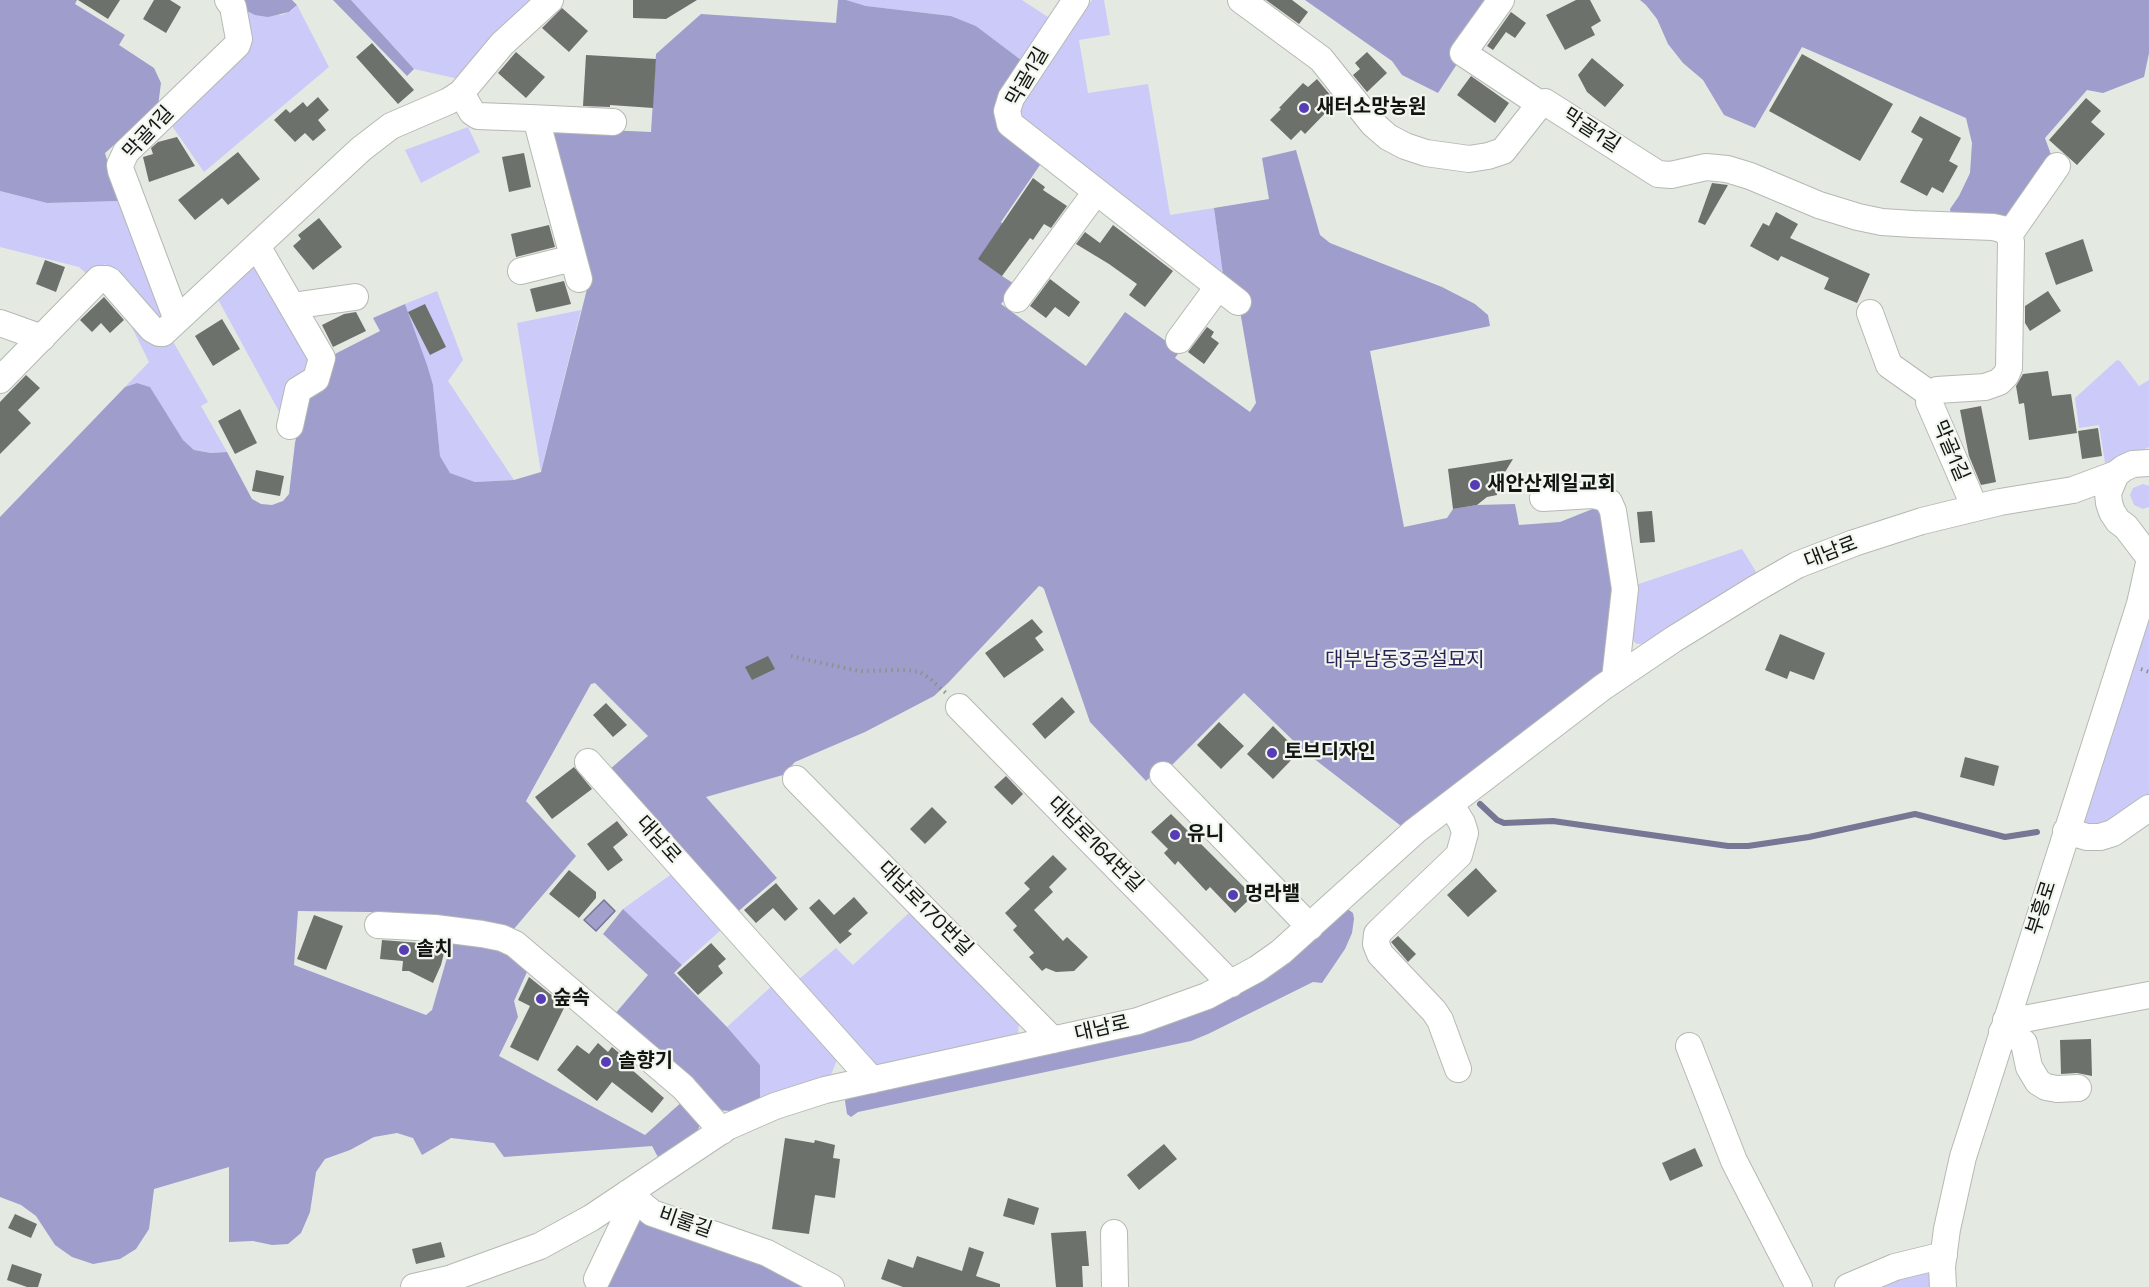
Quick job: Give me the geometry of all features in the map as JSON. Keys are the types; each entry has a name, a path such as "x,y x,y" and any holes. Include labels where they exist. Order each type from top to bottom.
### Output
{"street":[{"name":"막골1길","path":"177,321 120,165 126,152 237,45 239,39 233,7 228,0"},
{"path":"0,380 99,279 110,281 156,332 163,333 362,149 391,126 449,101 461,93 502,44 550,0"},
{"name":"막골1길","path":"1076,0 1011,98 1007,111 1010,124 1228,294 1179,340"},
{"name":"막골1길","path":"1241,0 1321,58 1373,124 1388,137 1426,153 1469,159 1503,151 1540,104 1545,102 1658,174 1671,175 1706,167 1727,169 1750,176 1819,205 1858,217 1902,224 2002,229 2009,235 2011,242 2009,368 2006,375 1999,382 1986,387 1937,390 1930,394"},
{"path":"1502,0 1463,52 1540,104"},
{"path":"461,93 474,115 478,116 613,122"},
{"path":"521,271 576,269 537,122 530,118"},
{"path":"2009,235 2057,166"},
{"path":"1017,299 1096,192"},
{"path":"257,246 322,358 316,379 298,390 290,426"},
{"path":"292,306 355,297"},
{"name":"막골1길","path":"1870,313 1889,365 1930,394"},
{"path":"0,322 42,338"},
{"name":"막골1길","path":"1930,394 1929,402 1975,508"},
{"name":"대남로","path":"414,1287 458,1277 540,1246 591,1218 722,1131 750,1116 799,1097 1138,1021 1207,996 1231,984 1281,952 1415,831 1615,679 1674,639 1797,565 1854,543 1922,521 1975,508 2073,490 2116,474 2133,464 2147,462"},
{"path":"2116,474 2108,493 2109,503 2129,523 2149,557"},
{"path":"2073,490 2129,523"},
{"path":"1543,498 1592,495 1602,497 1609,502 1613,511 1626,589 1615,679"},
{"name":"부흥로","path":"1942,1287 1944,1255 1955,1188 1963,1157 2140,604 2149,563"},
{"name":"대남로164번길","path":"959,707 1231,984"},
{"name":"대남로","path":"588,762 872,1080"},
{"path":"1163,775 1310,927"},
{"name":"대남로170번길","path":"796,779 1053,1040"},
{"path":"1451,805 1465,833 1460,855 1383,927 1377,934 1376,944 1380,954 1440,1020 1458,1069"},
{"path":"2066,831 2087,837 2100,837 2113,832 2149,808"},
{"path":"378,925 435,928 482,934 502,938 515,944 683,1087 722,1131"},
{"path":"2004,1026 2029,1018 2149,995"},
{"path":"2004,1026 2024,1043 2029,1067 2038,1082 2046,1087 2057,1089 2078,1088"},
{"path":"1689,1046 1734,1161 1799,1287"},
{"name":"비룰길","path":"597,1280 629,1212 628,1193"},
{"name":"비룰길","path":"628,1193 652,1213 767,1253 831,1287"},
{"path":"1114,1233 1115,1287"},
{"path":"1848,1287 1895,1267 1944,1255"}],"path":[{"path":"791,656 858,671 921,672 959,707"}],"shaded area":[{"path":"351,0 540,0 459,79 414,69"},
{"path":"846,0 1022,0 1054,21 1025,63 976,26 951,16 866,6"},
{"path":"1092,0 1104,0 1110,35 1079,40 1088,93 1148,84 1170,215 1214,208 1224,282 1017,119 1020,100"},
{"path":"297,5 329,67 204,172 170,123 252,45 245,10 282,15"},
{"path":"468,127 480,152 421,183 405,150"},
{"path":"0,191 47,203 119,201 167,319 162,320 144,307 105,264 89,276 79,267 0,247"},
{"path":"251,265 257,266 313,360 282,417 214,292"},
{"path":"437,291 463,360 448,381 514,480 475,482 450,473 440,456 433,385 405,304"},
{"path":"117,297 171,338 208,402 201,406 227,452 211,453 194,450 183,440 150,387 137,383 125,387 149,362"},
{"path":"581,310 541,472 517,323"},
{"path":"2117,360 2139,386 2149,380 2149,447 2105,463 2099,425 2079,428 2075,398"},
{"path":"2143,484 2149,486 2149,507 2143,509 2134,505 2130,495 2133,488"},
{"path":"1742,549 1758,575 1647,644 1637,644 1633,641 1630,587"},
{"path":"2149,613 2149,801 2105,829 2084,828 2082,817"},
{"path":"673,873 722,929 682,965 623,909"},
{"path":"604,900 615,911 596,931 584,920"},
{"path":"911,911 1019,1021 1018,1036 869,1067 798,980 836,948 853,965"},
{"path":"774,984 837,1060 830,1077 760,1099 760,1065 727,1027"},
{"path":"1921,1271 1932,1278 1933,1287 1867,1287"}],"green space":[{"path":"0,0 77,0 75,4 125,35 119,45 154,68 161,83 158,106 105,153 119,201 47,203 0,191"},
{"path":"242,0 292,0 297,5 289,12 268,17 255,15 245,10"},
{"path":"333,0 351,0 414,69 407,76"},
{"name":"대부남동3공설묘지","path":"838,0 866,6 951,16 976,26 1025,63 997,112 1042,162 1001,222 1003,224 1002,276 1016,285 1001,304 1086,366 1125,312 1180,351 1175,358 1250,412 1256,403 1240,311 1224,282 1214,208 1269,199 1262,158 1296,150 1320,235 1330,243 1442,287 1475,304 1488,315 1490,326 1370,351 1404,527 1447,518 1453,509 1477,505 1515,504 1519,525 1560,522 1595,508 1602,512 1617,590 1610,671 1405,829 1304,751 1244,693 1170,767 1165,763 1146,781 1090,722 1044,589 1039,586 934,696 865,732 795,762 783,775 706,797 777,878 734,915 609,770 648,736 595,683 591,684 526,801 576,856 513,930 370,912 298,911 294,965 426,1015 432,1010 453,937 483,939 531,963 514,1001 518,1017 499,1056 645,1135 684,1100 701,1122 698,1130 659,1159 652,1146 504,1157 494,1143 451,1138 422,1155 413,1138 397,1133 374,1137 350,1150 325,1159 316,1172 310,1212 301,1233 288,1244 272,1245 253,1241 229,1242 229,1167 154,1189 149,1229 136,1249 120,1259 93,1264 72,1257 55,1245 36,1216 21,1205 0,1197 0,517 125,387 137,383 150,387 183,440 194,450 211,453 227,452 252,499 261,504 272,505 283,501 289,494 295,443 305,394 331,356 380,331 373,318 405,304 433,385 440,456 450,473 475,482 514,480 541,472 589,281 552,135 562,128 651,132 656,54 701,14 836,23"},
{"path":"1305,0 1492,0 1459,61 1438,93 1402,75 1392,61"},
{"path":"1640,0 2149,0 2149,53 2144,77 2103,93 2087,90 2045,138 2053,160 2016,218 1951,215 1950,209 1970,173 1972,143 1966,118 1802,47 1755,128 1724,115 1703,80 1683,63 1668,44 1657,19"},
{"path":"623,909 682,965 674,973 727,1027 760,1065 760,1099 730,1111 717,1110 614,1015 648,975 603,934"},
{"path":"1349,910 1353,913 1354,919 1352,933 1345,949 1322,983 1313,982 1191,1041 858,1112 851,1117 847,1114 845,1101 848,1096 1141,1030 1342,911"},
{"path":"639,1215 818,1287 585,1287"}],"building":[{"path":"78,0 120,0 108,19"},
{"path":"154,0 170,0 181,7 166,33 143,19"},
{"path":"633,0 697,0 666,19 633,18"},
{"path":"1266,0 1292,0 1308,12 1299,24"},
{"path":"1576,0 1590,0 1601,21 1591,27 1595,35 1565,50 1546,15"},
{"path":"562,8 588,31 569,52 542,28"},
{"path":"1511,12 1526,23 1515,38 1506,32 1493,50 1487,46"},
{"path":"372,43 414,90 398,104 356,57"},
{"path":"516,52 545,77 526,98 498,73"},
{"path":"1367,52 1387,73 1367,92 1353,75 1360,69 1355,63"},
{"path":"1802,54 1893,104 1860,161 1769,111"},
{"path":"586,55 656,59 653,108 583,106"},
{"path":"1592,58 1624,85 1605,107 1587,92 1578,75"},
{"path":"1471,76 1509,103 1495,123 1457,95"},
{"name":"새터소망농원","path":"1317,79 1336,102 1305,134 1301,130 1291,140 1270,120 1303,83 1308,87"},
{"path":"318,97 329,110 318,120 326,130 313,141 305,133 295,142 274,120 286,109 290,113 303,102 307,107"},
{"path":"2086,98 2101,111 2091,122 2105,134 2077,165 2049,140"},
{"path":"1920,116 1961,138 1949,161 1958,166 1943,193 1932,187 1927,196 1900,182 1923,139 1911,132"},
{"path":"177,137 195,166 149,182 143,157 153,154 151,148 158,142"},
{"path":"238,152 260,179 228,205 222,198 195,220 178,200"},
{"path":"524,153 531,187 509,192 502,157"},
{"path":"1033,178 1045,187 1043,190 1067,206 1051,228 1044,224 1033,240 1030,238 1002,276 978,259"},
{"path":"1712,183 1728,185 1705,225 1698,222"},
{"path":"1776,212 1798,224 1790,238 1870,274 1857,303 1824,289 1829,278 1781,256 1778,261 1750,246 1763,223 1769,226"},
{"path":"319,218 342,247 313,270 293,246 301,239 298,235"},
{"path":"549,225 555,247 516,257 511,234"},
{"path":"1113,225 1173,271 1145,307 1129,295 1137,284 1076,244 1085,232 1100,243"},
{"path":"2083,239 2093,271 2056,285 2045,253"},
{"path":"45,260 65,267 56,292 36,284"},
{"path":"1050,279 1080,302 1069,317 1055,307 1046,318 1030,306"},
{"path":"564,281 571,304 536,312 530,289"},
{"path":"2048,291 2061,311 2030,331 2025,323 2025,306"},
{"path":"104,297 124,320 110,333 101,323 92,332 80,320"},
{"path":"425,304 446,347 430,355 408,312"},
{"path":"356,312 366,331 333,347 322,325 344,314"},
{"path":"222,319 240,349 213,366 195,336"},
{"path":"1207,327 1214,332 1211,337 1219,343 1204,364 1188,352"},
{"path":"2048,371 2052,396 2071,394 2077,433 2029,440 2024,403 2019,404 2016,386 2023,374"},
{"path":"26,375 40,388 18,410 31,423 0,454 0,402"},
{"path":"1981,406 1996,482 1981,485 1969,456 1960,410"},
{"path":"240,409 257,443 235,454 218,421"},
{"path":"2098,428 2102,456 2082,459 2078,431"},
{"path":"1513,459 1496,487 1497,495 1487,497 1477,505 1453,509 1448,469"},
{"path":"256,470 284,476 280,496 252,491"},
{"path":"1652,511 1655,542 1640,543 1637,512"},
{"path":"1032,619 1043,632 1035,638 1044,650 1004,678 985,653"},
{"path":"1780,634 1825,653 1814,680 1790,671 1787,679 1765,670"},
{"path":"768,656 775,669 752,680 745,667"},
{"path":"1062,697 1075,712 1045,739 1032,724"},
{"path":"606,703 627,725 613,737 593,715"},
{"path":"1219,722 1244,746 1221,769 1197,745"},
{"path":"1273,726 1299,752 1273,779 1247,754"},
{"path":"1965,757 1999,766 1994,786 1960,777"},
{"path":"574,767 592,789 552,819 535,797"},
{"path":"1006,776 1023,794 1012,805 994,787"},
{"path":"932,807 947,822 925,844 910,829"},
{"path":"1171,814 1253,896 1235,913 1210,887 1206,891 1178,861 1175,865 1164,853 1168,849 1151,832"},
{"path":"617,821 628,835 613,847 623,860 608,871 587,844"},
{"path":"1053,855 1067,869 1049,887 1053,892 1034,910 1063,941 1067,937 1088,957 1074,971 1056,972 1046,968 1042,971 1029,957 1034,953 1013,930 1017,926 1005,913 1030,889 1024,883"},
{"path":"1476,868 1497,891 1468,917 1447,895"},
{"path":"569,870 596,892 596,898 579,918 549,894"},
{"path":"776,883 798,909 785,921 773,908 756,923 744,910"},
{"path":"854,897 868,913 848,931 852,934 840,944 809,908 819,899 834,915"},
{"path":"314,915 343,926 326,970 297,959"},
{"path":"1398,936 1416,954 1408,962 1391,942"},
{"path":"382,940 446,945 433,983 409,971 402,971 403,961 380,959"},
{"path":"711,943 726,959 718,966 723,973 698,995 677,973"},
{"path":"529,977 565,1006 538,1061 510,1047 530,1006 518,1000"},
{"path":"2091,1039 2092,1076 2077,1073 2061,1074 2060,1040"},
{"path":"598,1043 608,1052 612,1047 625,1058 622,1061 664,1098 652,1113 612,1082 597,1101 557,1070 577,1045 589,1054"},
{"path":"785,1138 814,1143 815,1140 835,1145 833,1158 840,1159 835,1198 815,1195 809,1234 772,1229"},
{"path":"1164,1144 1177,1159 1139,1190 1127,1175"},
{"path":"1695,1148 1703,1166 1670,1181 1662,1163"},
{"path":"1008,1198 1039,1208 1034,1225 1003,1216"},
{"path":"15,1214 37,1224 31,1238 8,1228"},
{"path":"1086,1231 1089,1266 1082,1266 1083,1287 1056,1287 1051,1233"},
{"path":"441,1242 445,1257 416,1264 412,1249"},
{"path":"969,1247 984,1252 976,1276 1000,1284 1000,1287 903,1287 881,1279 888,1259 913,1268 917,1256 962,1271"},
{"path":"12,1264 42,1274 38,1287 27,1287 7,1280"}],"waterway":[{"path":"1480,804 1497,820 1504,823 1553,821 1728,846 1748,846 1809,837 1915,814 2005,837 2037,832"}],"place":[{"name":"새터소망농원","path":"1304,108"},
{"name":"새안산제일교회","path":"1475,485"},
{"name":"토브디자인","path":"1272,753"},
{"name":"유니","path":"1175,835"},
{"name":"멍라밸","path":"1233,895"},
{"name":"솔치","path":"404,950"},
{"name":"숲속","path":"541,999"},
{"name":"솔향기","path":"606,1062"}]}
